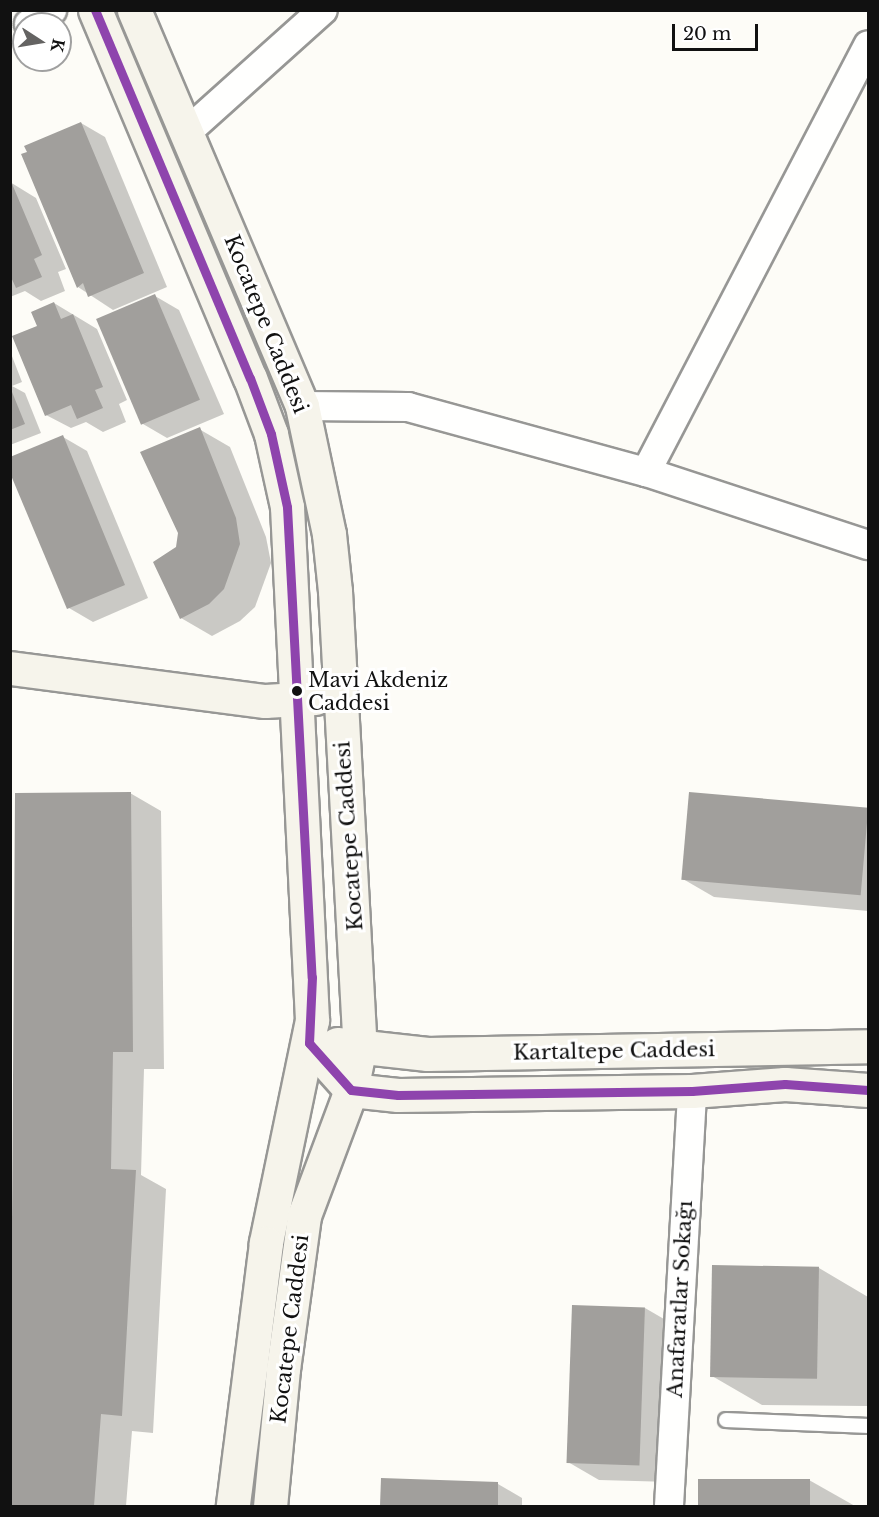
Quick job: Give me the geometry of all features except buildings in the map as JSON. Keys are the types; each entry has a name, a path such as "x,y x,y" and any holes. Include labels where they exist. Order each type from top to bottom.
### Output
{"main road":[{"name":"Kocatepe Caddesi","path":"95,10 171,183 271,434 287,507 295,700 312,976 309,1043 266,1242 233,1506"},
{"name":"Kocatepe Caddesi","path":"134,10 188,131 302,406 329,534 360,1046 351,1090 304,1216 283,1369 270,1506"},
{"path":"10,668 265,701 340,695"},
{"path":"309,1043 351,1090"},
{"name":"Kartaltepe Caddesi","path":"309,1043 427,1054 868,1046"},
{"name":"Kartaltepe Caddesi","path":"351,1090 450,1096 692,1091 785,1084 868,1090"}],"street":[{"path":"188,131 323,10"},
{"path":"646,472 868,45"},
{"path":"302,406 408,407 646,472 868,545"},
{"name":"Anafaratlar Sokağı","path":"669,1506 692,1091"}],"lane":[{"path":"726,1420 868,1426"}],"transit line":[{"path":"95,10 250,378 271,434 287,507 312,977 309,1043 351,1090 398,1095 692,1091 785,1084 868,1090"}],"place":[{"name":"Mavi Akdeniz Caddesi","path":"297,691"}]}
